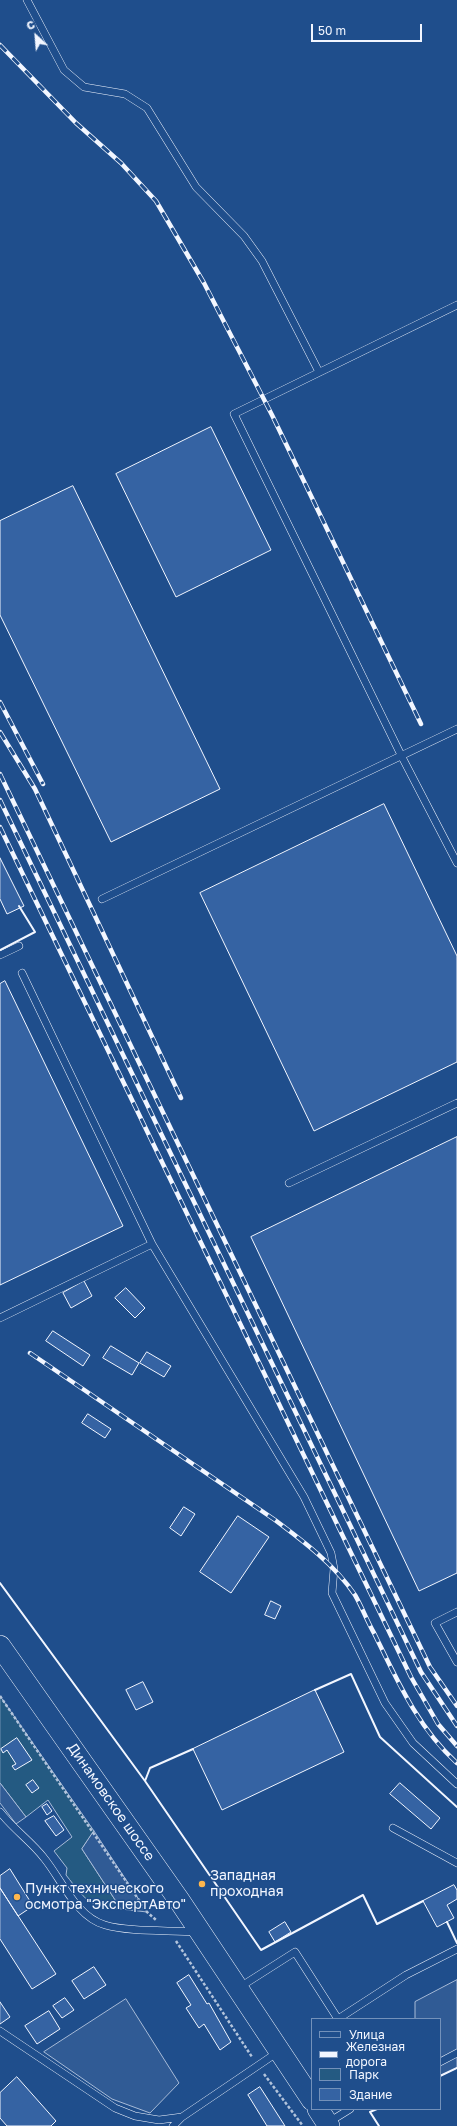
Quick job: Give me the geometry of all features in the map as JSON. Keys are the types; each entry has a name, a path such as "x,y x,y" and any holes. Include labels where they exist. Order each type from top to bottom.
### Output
{"main road":[{"name":"Динамовское шоссе","path":"0,1646 114,1805 279,2050 310,2092"}],"lane":[{"path":"27,0 64,70 84,87 125,94 147,108 196,187 244,236 262,261 319,372"},
{"path":"457,305 234,414 402,757 457,863"},
{"path":"102,899 402,757 457,729"},
{"path":"0,955 19,946"},
{"path":"22,973 152,1244 304,1496 331,1552 334,1569 332,1593 385,1703 413,1743 457,1784"},
{"path":"288,1183 457,1103"},
{"path":"0,1318 152,1244"},
{"path":"457,1612 435,1623 457,1662"},
{"path":"0,1812 3,1821 44,1857 75,1902 88,1915 104,1925 123,1928 200,1932"},
{"path":"393,1828 457,1863"},
{"path":"340,2018 406,1975 457,1948"},
{"path":"238,1988 295,1952 337,2018"},
{"path":"0,2031 115,2108 136,2116 159,2120 182,2118"},
{"path":"173,2126 182,2118 279,2050"},
{"path":"441,2061 457,2053"},
{"path":"324,2119 347,2110"}],"path":[{"path":"0,1696 147,1912 182,1948 258,2066 303,2126"}],"green space":[{"path":"0,1696 94,1831 82,1849 121,1909 94,1904 83,1896 66,1875 67,1868 54,1851 72,1837 48,1800 26,1817 0,1783"}],"shaded area":[{"path":"0,1783 26,1817 16,1824 0,1803"},
{"path":"94,1831 147,1912 121,1909 82,1849"},
{"path":"457,1980 457,2068 441,2076 441,2018 415,2018 415,2002"},
{"path":"126,1999 179,2083 150,2113 112,2099 44,2052"}],"building":[{"path":"211,427 271,550 176,597 116,474"},
{"path":"73,486 220,789 111,842 0,615 0,521"},
{"path":"384,804 457,956 457,1062 314,1131 200,893"},
{"path":"0,858 24,906 7,914 0,899"},
{"path":"5,981 123,1226 0,1285 0,984"},
{"path":"457,1137 457,1573 419,1591 251,1237"},
{"path":"84,1281 92,1296 71,1308 63,1293"},
{"path":"126,1288 145,1308 135,1318 115,1298"},
{"path":"53,1331 90,1355 83,1366 46,1341"},
{"path":"111,1346 139,1363 132,1375 103,1358"},
{"path":"147,1352 171,1366 164,1377 140,1363"},
{"path":"88,1414 111,1429 105,1438 82,1423"},
{"path":"184,1507 195,1514 181,1536 170,1528"},
{"path":"238,1516 269,1537 231,1593 200,1572"},
{"path":"271,1601 281,1606 275,1619 265,1615"},
{"path":"143,1682 153,1702 136,1710 126,1690"},
{"path":"315,1690 344,1752 222,1810 193,1749"},
{"path":"17,1738 32,1760 15,1770 12,1766 16,1764 7,1750 3,1753 1,1749"},
{"path":"33,1780 39,1788 32,1793 26,1785"},
{"path":"400,1783 440,1818 431,1829 390,1794"},
{"path":"47,1804 52,1811 47,1815 42,1807"},
{"path":"54,1816 64,1830 56,1836 45,1821"},
{"name":"Пункт технического осмотра \"ЭкспертАвто\"","path":"10,1869 33,1906 18,1916 0,1888 0,1876"},
{"path":"454,1885 457,1890 457,1899 447,1905 454,1918 437,1927 423,1901"},
{"path":"0,1888 56,1974 32,1989 0,1939"},
{"path":"285,1922 291,1932 275,1942 269,1932"},
{"path":"94,1967 106,1985 84,1999 72,1981"},
{"path":"189,1975 207,2004 209,2003 231,2042 220,2050 204,2024 199,2028 186,2008 191,2005 177,1983"},
{"path":"65,1998 74,2010 62,2018 53,2006"},
{"path":"0,2002 10,2017 0,2024"},
{"path":"49,2011 60,2029 37,2044 25,2026"},
{"path":"17,2077 56,2121 51,2126 7,2126 0,2118 0,2093"},
{"path":"260,2087 285,2126 267,2126 248,2095"}],"railway":[{"path":"0,45 76,123 121,163 156,201 204,283 272,415 421,724"},
{"path":"0,702 43,784"},
{"path":"0,732 35,789 181,1098"},
{"path":"0,774 430,1667 457,1706"},
{"path":"0,800 421,1672 457,1726"},
{"path":"0,827 411,1677 438,1724 457,1746"},
{"path":"30,1353 275,1520 307,1545 328,1564 355,1595 400,1686 420,1719 431,1735 457,1763"}],"wall":[{"path":"0,950 35,932 19,906"},
{"path":"0,1583 145,1781 261,1950 363,1895 377,1924 423,1901"},
{"path":"315,1690 351,1674 380,1737 457,1807"},
{"path":"145,1781 150,1768 193,1749"},
{"path":"447,1922 457,1943"},
{"path":"441,2076 457,2068"},
{"path":"375,2110 370,2112 379,2126"}],"place":[{"name":"Западная проходная","path":"202,1884"},
{"name":"Пункт технического осмотра \"ЭкспертАвто\"","path":"17,1897"}]}
